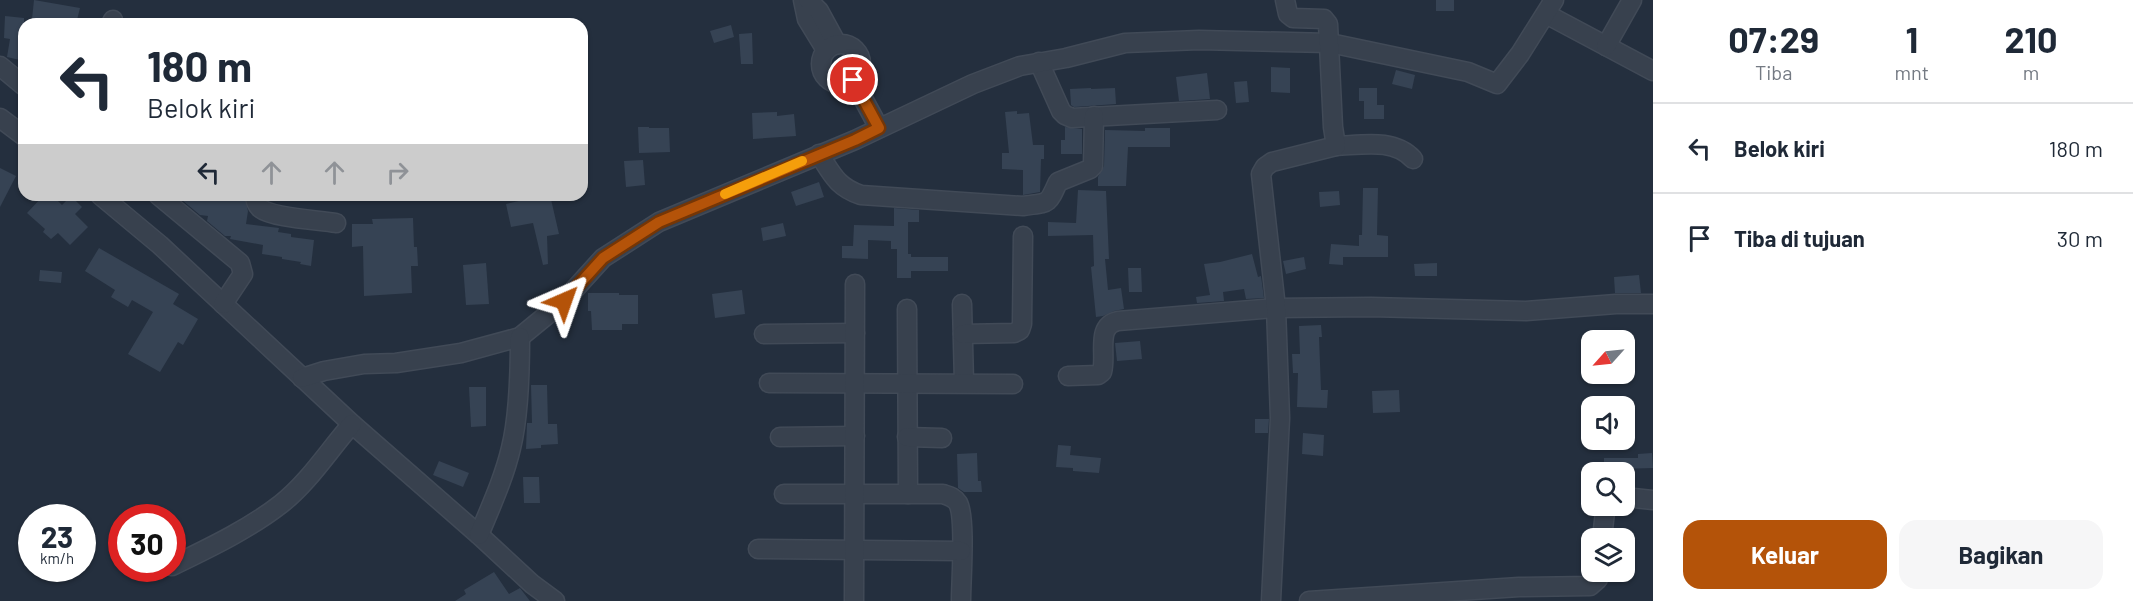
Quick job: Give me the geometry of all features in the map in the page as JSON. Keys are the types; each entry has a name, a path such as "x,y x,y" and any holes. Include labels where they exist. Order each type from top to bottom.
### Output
{"street":[{"path":"803,0 807,19 831,47"},
{"path":"808,0 819,10 831,47"},
{"path":"1285,0 1288,14 1293,18 1324,19 1326,21 1330,43 1333,127 1336,146"},
{"path":"1606,46 1632,0"},
{"path":"302,378 324,371 364,364 396,363 460,353 520,337 564,301 603,258 659,222 855,140 973,84 1020,66 1066,58 1125,43 1199,40 1330,43 1468,72 1497,84 1520,54 1550,7 1606,46 1653,71"},
{"path":"848,44 857,51 861,61 860,72 853,80 842,84 831,81 823,72 821,61 831,47 848,44"},
{"path":"1040,62 1061,111 1072,117 1216,110"},
{"path":"0,66 18,81"},
{"path":"853,80 879,128"},
{"path":"819,154 839,184 861,195 1023,206 1047,203 1058,182 1093,166 1094,116"},
{"path":"0,118 18,132"},
{"path":"1271,601 1280,418 1276,308 1261,174 1272,162 1336,146 1395,146 1405,150 1413,159"},
{"path":"107,201 160,245 352,424 532,584 555,601"},
{"path":"165,201 240,263 243,274 223,304"},
{"path":"256,201 263,210 285,216 336,222"},
{"path":"963,334 1014,333 1020,330 1022,324 1023,236"},
{"path":"854,601 855,284"},
{"path":"962,304 964,383"},
{"path":"1068,376 1098,375 1102,372 1104,329 1111,322 1276,308 1371,307 1526,311 1616,304 1653,304"},
{"path":"907,309 908,494"},
{"path":"764,334 855,333"},
{"path":"479,535 503,477 512,445 520,370 520,337"},
{"path":"769,383 1013,384"},
{"path":"186,559 249,526 282,503 304,482 352,424"},
{"path":"780,437 855,435"},
{"path":"908,437 942,438"},
{"path":"784,494 943,494 952,497 960,509 961,601"},
{"path":"1635,497 1653,500"},
{"path":"758,549 961,551"},
{"path":"1309,601 1590,586 1595,582"}],"building":[{"path":"34,0 80,8 78,18 32,18"},
{"path":"1436,0 1454,0 1454,11 1436,11"},
{"path":"5,16 24,18 18,18 18,60 7,57 10,39 4,38"},
{"path":"731,25 734,37 714,43 710,31"},
{"path":"752,33 753,64 741,64 739,34"},
{"path":"1271,67 1290,68 1290,93 1271,92"},
{"path":"1396,70 1415,75 1412,89 1392,84"},
{"path":"1207,73 1210,99 1179,101 1176,77"},
{"path":"1247,81 1249,102 1236,103 1234,82"},
{"path":"1115,88 1116,104 1074,107 1071,105 1070,89"},
{"path":"1359,88 1377,88 1377,105 1384,105 1384,119 1364,119 1364,101 1359,101"},
{"path":"1017,111 1017,114 1029,113 1033,145 1044,145 1044,159 1041,159 1040,192 1023,195 1023,170 1002,169 1002,153 1009,153 1005,112"},
{"path":"777,112 777,116 794,114 796,136 753,139 752,113"},
{"path":"638,127 669,128 670,152 639,153"},
{"path":"1065,127 1082,129 1082,154 1061,154 1061,140 1065,140"},
{"path":"1145,128 1170,128 1170,147 1128,147 1126,186 1098,186 1098,177 1104,166 1105,130 1145,131"},
{"path":"643,160 645,185 626,187 624,161"},
{"path":"0,168 16,176 0,207"},
{"path":"819,182 824,197 796,206 791,192"},
{"path":"1363,188 1378,188 1377,235 1388,236 1388,257 1343,257 1343,265 1329,264 1331,244 1359,246 1359,235 1362,235"},
{"path":"1078,190 1106,191 1109,259 1105,259 1108,290 1121,288 1124,309 1103,316 1096,317 1091,267 1094,266 1093,235 1048,236 1048,222 1076,223"},
{"path":"1339,191 1340,205 1320,207 1319,192"},
{"path":"38,201 58,201 62,205 66,201 76,201 82,207 75,214 88,227 70,245 58,233 51,239 43,232 45,229 27,213"},
{"path":"183,201 246,201 248,211 246,224 279,228 278,232 291,234 291,237 314,240 311,266 282,259 282,257 262,254 263,245 230,239 231,236 225,236 207,221 208,216 200,215"},
{"path":"519,201 551,201 559,234 547,236 548,264 543,265 533,223 511,227 506,204"},
{"path":"894,208 919,210 919,222 908,222 908,254 911,254 911,257 948,257 948,271 911,271 911,278 897,278 897,249 891,249 891,241 868,240 868,259 842,258 842,246 853,246 854,225 894,226"},
{"path":"413,218 414,247 417,247 418,266 411,266 412,293 364,296 363,246 352,247 352,224 373,224 372,219"},
{"path":"783,223 786,236 763,241 761,228"},
{"path":"99,248 179,294 173,304 198,319 183,345 178,342 160,372 128,354 153,312 132,300 128,307 111,297 115,290 85,271"},
{"path":"1252,254 1258,277 1261,276 1264,298 1246,299 1244,289 1223,292 1224,301 1197,303 1196,297 1210,295 1204,264"},
{"path":"1304,257 1306,269 1286,274 1283,261"},
{"path":"486,263 489,304 466,305 463,265"},
{"path":"1437,263 1437,276 1415,276 1414,264"},
{"path":"1128,268 1141,268 1142,292 1129,292"},
{"path":"40,270 62,272 61,283 39,281"},
{"path":"1639,275 1641,293 1615,293 1614,277"},
{"path":"742,290 745,314 715,318 712,294"},
{"path":"588,293 638,295 638,324 622,324 622,330 592,330 591,311 588,311"},
{"path":"1321,325 1322,337 1319,337 1321,390 1328,390 1327,408 1297,407 1298,373 1293,373 1292,354 1300,354 1299,326"},
{"path":"1140,341 1142,359 1117,361 1115,343"},
{"path":"531,385 547,385 548,424 557,424 558,444 526,449 527,423 532,423"},
{"path":"469,387 486,387 486,426 471,427"},
{"path":"1399,390 1400,412 1373,413 1372,391"},
{"path":"1255,419 1269,419 1268,433 1255,433"},
{"path":"1303,433 1324,435 1323,456 1302,454"},
{"path":"1058,445 1071,446 1070,455 1101,458 1099,473 1056,467"},
{"path":"977,453 978,481 981,481 982,492 964,492 958,488 957,454"},
{"path":"1652,453 1653,468 1635,469 1635,462 1604,462 1604,458 1638,458 1638,454"},
{"path":"439,461 469,473 463,487 433,475"},
{"path":"523,477 539,477 540,503 524,503"},
{"path":"494,572 509,594 520,588 530,601 455,601 466,594 464,590"}],"slow traffic":[{"path":"725,194 802,161"}],"route":[{"path":"564,301 603,258 659,222 879,128 853,80"}]}
